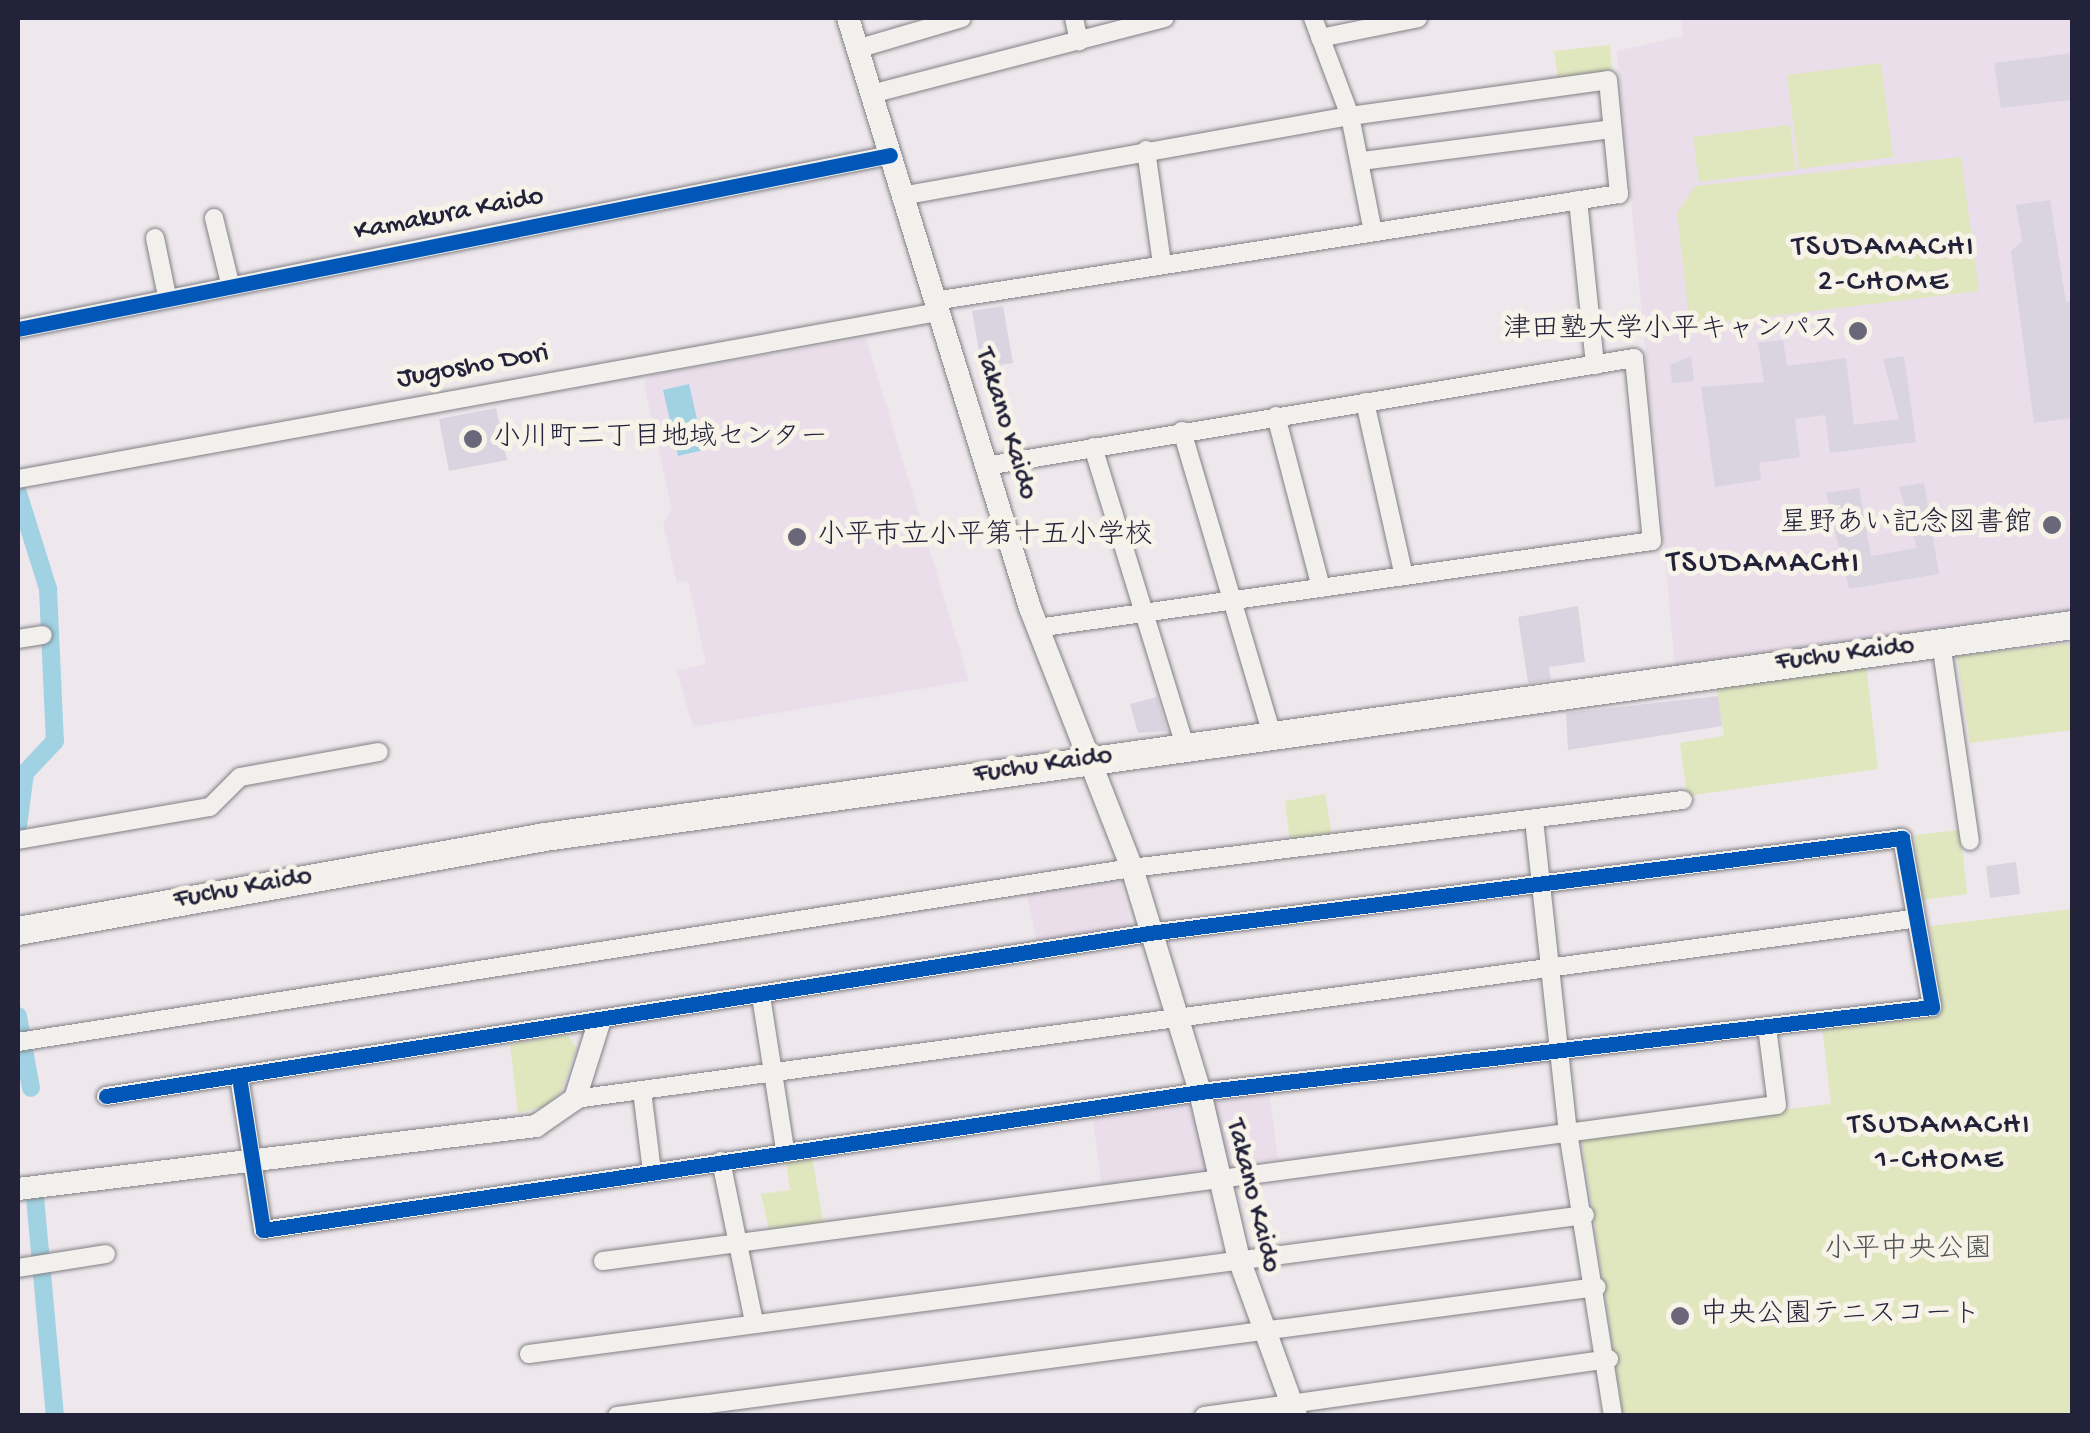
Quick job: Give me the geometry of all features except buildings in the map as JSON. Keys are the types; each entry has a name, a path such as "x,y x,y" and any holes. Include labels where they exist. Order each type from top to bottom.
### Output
{"main road":[{"name":"Fuchu Kaido","path":"18,931 545,838 1094,758 2072,626"}],"street":[{"name":"Takano Kaido","path":"848,18 875,94 901,196 1037,628 1094,758 1132,868 1200,1092 1239,1259 1294,1410"},
{"path":"860,48 962,18"},
{"path":"1074,18 1079,41"},
{"path":"875,94 1164,18"},
{"path":"1313,18 1350,116 1362,161 1373,232"},
{"path":"1320,38 1418,18"},
{"path":"901,196 1350,116 1608,80 1612,129 1362,161"},
{"name":"Jugosho Dori","path":"18,478 1162,264 1619,194 1612,129"},
{"path":"1146,150 1162,264"},
{"name":"Kamakura Kaido","path":"18,329 230,283 890,155"},
{"path":"1578,200 1595,365"},
{"path":"214,218 230,283"},
{"path":"155,238 166,296"},
{"path":"986,466 1634,358 1652,541 1037,628"},
{"path":"1364,402 1404,576"},
{"path":"1276,416 1321,588"},
{"path":"1182,431 1272,734"},
{"path":"1093,448 1185,746"},
{"path":"18,639 43,634"},
{"path":"1941,643 1970,841"},
{"path":"23,839 210,807 240,776 380,752"},
{"path":"23,1041 1132,868 1682,800"},
{"path":"1534,820 1568,1132 1586,1215 1608,1359 1612,1416"},
{"path":"106,1096 238,1076 599,1022 1150,932 1902,838 1912,919 1932,1007 1200,1092 784,1148 721,1162 262,1230 238,1076"},
{"path":"575,1099 1175,1012 1912,919"},
{"path":"761,996 784,1148"},
{"path":"18,1189 536,1126 556,1120 575,1099 599,1022"},
{"path":"603,1261 1777,1104 1768,1027"},
{"path":"642,1090 652,1171"},
{"path":"721,1162 754,1322"},
{"path":"529,1354 1586,1215"},
{"path":"26,1266 106,1254"},
{"path":"618,1416 1264,1327 1597,1288"},
{"path":"1204,1416 1294,1410 1608,1359"}],"shaded area":[{"name":"津田塾大学小平キャンパス","path":"1681,18 2072,18 2072,610 1675,665 1617,51 1683,36"},
{"name":"小平市立小平第十五小学校","path":"866,338 969,681 693,727 677,671 706,664 688,581 677,583 663,524 672,510 644,384 650,375"},
{"path":"1112,878 1121,884 1132,929 1037,943 1026,890"},
{"path":"1269,1090 1278,1159 1227,1163 1212,1102"},
{"path":"1191,1093 1211,1164 1204,1174 1102,1188 1091,1106"}],"green space":[{"path":"1610,45 1612,72 1558,78 1554,51"},
{"path":"1881,63 1893,157 1799,169 1787,75"},
{"path":"1790,125 1796,170 1699,182 1693,137"},
{"path":"1961,157 1979,291 1690,326 1677,213 1695,186"},
{"path":"2072,643 2072,730 1970,743 1957,656"},
{"path":"1866,665 1878,769 1687,796 1680,743 1724,736 1716,687"},
{"path":"1325,794 1332,835 1290,843 1285,801"},
{"path":"1960,830 1967,894 1921,900 1915,835"},
{"name":"小平中央公園","path":"2072,909 2072,1415 1623,1415 1581,1134 1831,1104 1822,1026 1942,1010 1930,926"},
{"path":"568,1035 576,1049 561,1092 546,1106 518,1113 510,1044"},
{"path":"811,1152 824,1226 770,1234 761,1194 790,1190 786,1161"}],"water":[{"path":"689,384 704,450 678,456 663,390"}],"waterway":[{"path":"18,493 48,589 55,741 25,773 18,826"},
{"path":"18,1016 31,1088"},
{"path":"35,1197 55,1416"}],"cycle path":[{"path":"18,329 890,155"},
{"path":"106,1096 1149,933 1902,838 1932,1007 1200,1092 263,1230 239,1076"}],"place":[{"name":"津田塾大学小平キャンパス","path":"1858,331"},
{"name":"小川町二丁目地域センター","path":"473,439"},
{"name":"星野あい記念図書館","path":"2052,525"},
{"name":"小平市立小平第十五小学校","path":"797,537"},
{"name":"中央公園テニスコート","path":"1680,1316"}],"district":[{"name":"TSUDAMACHI 2-CHOME","path":"1884,266"},
{"name":"TSUDAMACHI","path":"1764,564"},
{"name":"TSUDAMACHI 1-CHOME","path":"1940,1144"}]}
